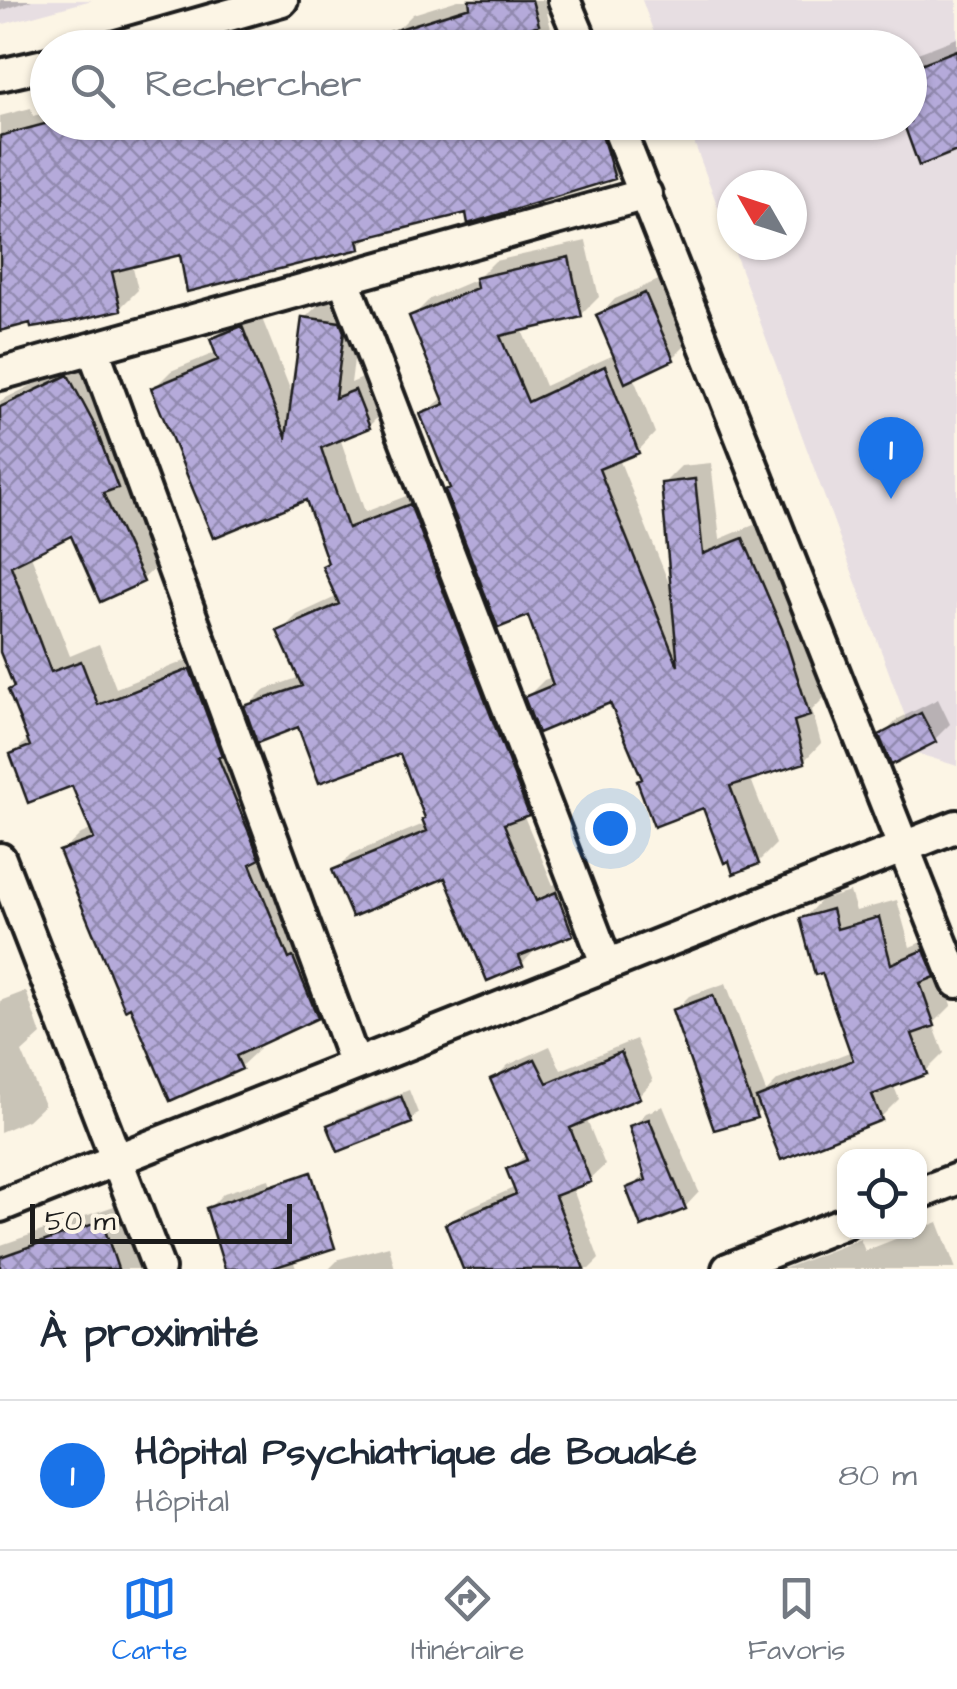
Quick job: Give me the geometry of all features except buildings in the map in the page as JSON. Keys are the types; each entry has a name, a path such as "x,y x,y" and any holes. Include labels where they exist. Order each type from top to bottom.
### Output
{"street":[{"path":"176,30 282,0"},
{"path":"564,0 576,30"},
{"path":"0,76 30,68"},
{"path":"624,140 957,982"},
{"path":"0,374 646,194"},
{"path":"344,280 606,963"},
{"path":"93,349 355,1064"},
{"path":"0,1206 957,826"},
{"path":"0,860 8,904 159,1269"},
{"path":"927,1191 957,1178"},
{"path":"728,1269 837,1226"}],"shaded area":[{"path":"0,0 92,0 0,25"},
{"path":"642,0 957,0 957,766 919,754 737,260 807,260 807,170 717,170 717,205 693,140 927,140 927,30 653,30"}],"place":[{"name":"Hôpital Psychiatrique de Bouaké","path":"891,499"}]}
